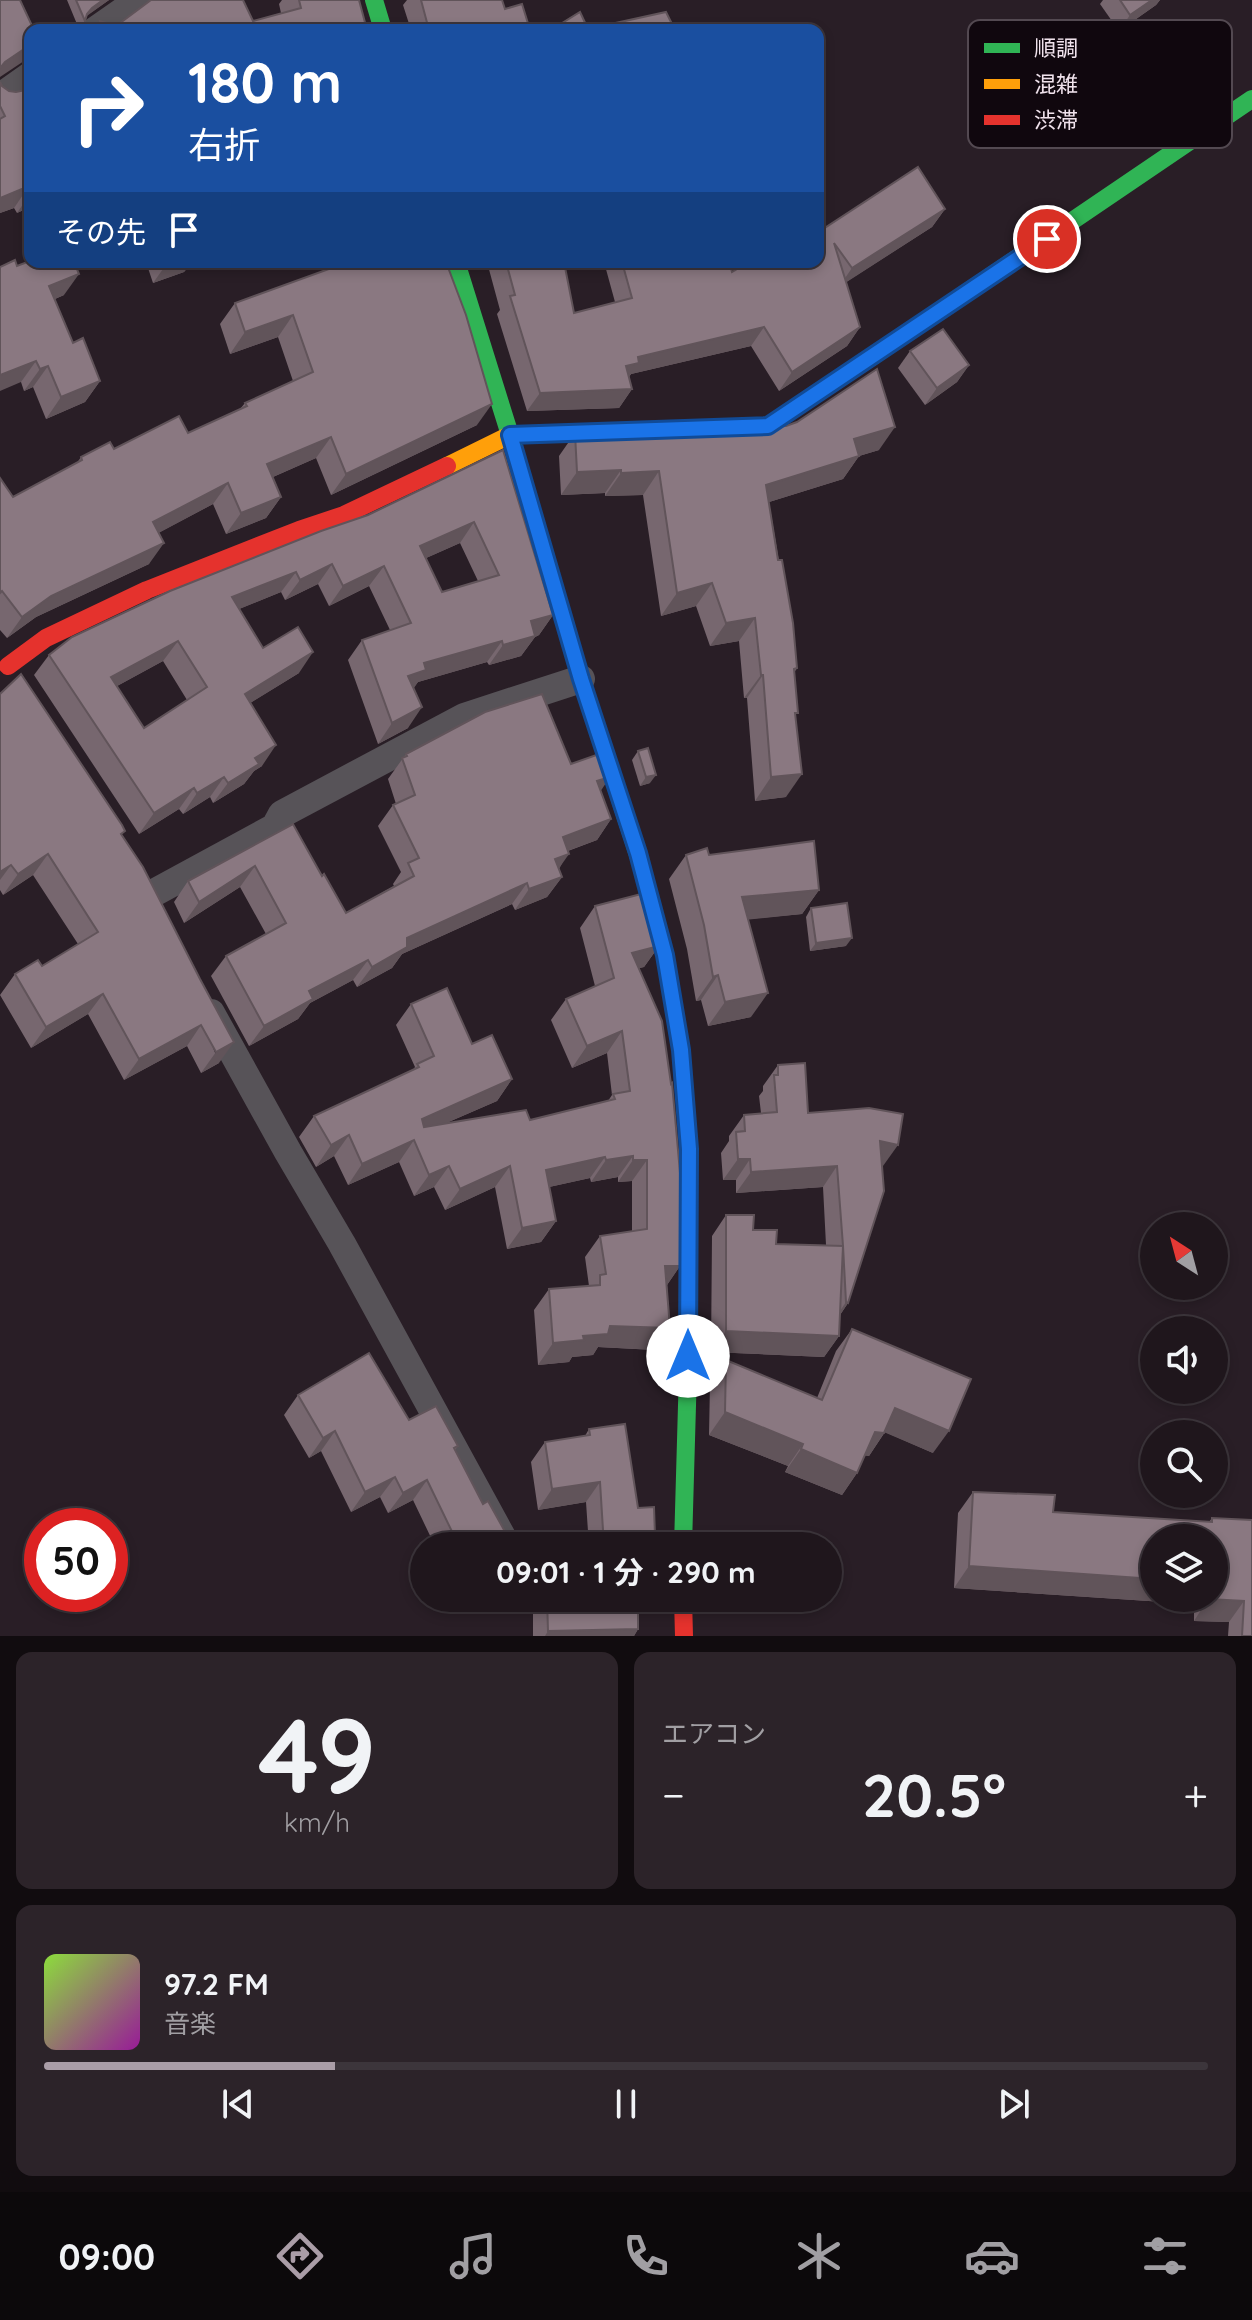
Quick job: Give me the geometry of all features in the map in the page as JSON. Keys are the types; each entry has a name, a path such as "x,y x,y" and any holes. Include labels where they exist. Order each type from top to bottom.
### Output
{"main road":[{"path":"374,0 381,24"},
{"path":"1232,113 1252,99"},
{"path":"8,672 46,638 147,590 344,515 510,435 768,426 1180,148"},
{"path":"458,268 581,679 638,853 665,955 681,1050 689,1149 683,1532"},
{"path":"683,1612 684,1636"}],"street":[{"path":"105,24 139,0"},
{"path":"0,97 24,80"},
{"path":"165,923 145,883 275,827 282,814 464,717 581,679"},
{"path":"200,992 499,1532"}],"building":[{"path":"0,0 20,0 31,24 24,24 24,49 0,68"},
{"path":"76,0 103,0 92,8 85,21"},
{"path":"151,0 243,0 253,21 301,8 299,0 359,0 365,24 116,24"},
{"path":"421,0 502,0 505,9 522,4 528,24 427,24"},
{"path":"1120,0 1152,0 1130,15"},
{"path":"580,12 586,24 561,24"},
{"path":"666,12 672,24 611,24"},
{"path":"0,82 9,91 24,90 24,188 0,198 0,119 5,116 0,106"},
{"path":"918,167 945,209 852,268 834,243 860,327 792,372 764,327 638,357 639,363 626,366 632,389 540,393 510,296 515,295 508,268 565,268 574,313 632,298 624,268 731,268 732,272 739,268 824,268 824,228"},
{"path":"15,260 17,266 24,263 24,268 76,268 79,274 49,286 73,343 83,338 100,381 61,397 48,366 40,369 36,361 0,375 0,267"},
{"path":"331,268 448,268 466,315 492,404 346,474 331,437 267,464 281,497 241,513 228,483 153,522 164,543 51,596 22,617 2,591 0,593 0,478 13,497 110,442 114,449 179,416 188,433 313,372 293,315 245,332 235,303"},
{"path":"943,329 969,365 937,388 910,351"},
{"path":"877,369 895,427 854,439 859,456 766,485 778,560 782,560 793,623 798,713 795,713 802,774 771,777 755,618 726,623 712,583 677,593 659,471 577,472 575,433 786,426 797,422"},
{"path":"503,450 553,615 531,621 535,636 503,645 502,641 424,663 426,670 408,676 422,707 392,723 362,640 411,623 384,566 343,586 332,564 300,580 296,572 232,597 263,648 298,627 313,652 245,694 276,745 255,758 259,764 228,783 224,777 197,793 194,788 154,813 49,655 72,637 170,591 368,515","holes":["474,522 499,575 442,592 420,546","178,641 207,687 144,728 111,677"]},
{"path":"21,674 122,825 125,831 121,834 143,867 234,1042 216,1052 201,1025 139,1059 103,994 46,1027 15,974 38,960 42,966 98,932 48,854 18,874 11,865 0,872 0,694"},
{"path":"542,694 571,764 602,753 610,777 597,781 611,819 563,837 569,854 555,859 562,877 529,889 527,883 407,938 407,947 372,967 368,960 309,991 313,999 264,1026 226,956 286,923 255,866 199,902 188,881 293,824 346,913 414,876 408,863 419,858 393,805 415,795 402,758 485,712"},
{"path":"648,748 656,775 646,777 638,751"},
{"path":"814,841 819,890 742,897 768,993 725,1002 718,975 713,977 704,925 686,855 707,848 709,855"},
{"path":"645,893 659,946 632,953 662,1021 672,1083 681,1184 680,1266 665,1266 670,1328 610,1326 608,1334 553,1343 549,1289 600,1285 600,1275 606,1274 600,1236 647,1229 647,1160 633,1160 633,1156 606,1160 605,1157 546,1170 556,1221 522,1228 510,1166 460,1189 449,1166 429,1175 414,1140 362,1164 349,1135 331,1145 314,1116 419,1067 417,1064 434,1056 411,1004 447,988 472,1044 492,1035 512,1079 422,1119 424,1127 526,1110 530,1120 615,1099 613,1094 630,1091 622,1031 587,1046 566,999 614,978 595,906"},
{"path":"847,903 852,938 816,943 811,908"},
{"path":"805,1063 808,1113 869,1108 903,1114 898,1145 880,1141 884,1191 848,1303 837,1166 751,1172 750,1159 738,1159 736,1132 745,1131 744,1115 777,1112 774,1075 778,1075 778,1065"},
{"path":"726,1215 754,1215 753,1230 777,1230 776,1244 843,1246 839,1336 726,1331"},
{"path":"852,1329 971,1379 949,1431 895,1408 884,1433 875,1432 857,1473 801,1449 803,1444 725,1412 726,1360 822,1400"},
{"path":"369,1353 409,1420 436,1406 458,1446 454,1448 483,1504 488,1501 505,1532 452,1532 427,1480 403,1493 395,1477 365,1492 335,1431 323,1438 298,1395"},
{"path":"625,1424 638,1508 654,1507 655,1532 603,1532 600,1482 552,1489 545,1442 590,1435 589,1429"},
{"path":"973,1492 1055,1495 1053,1512 1212,1522 1212,1518 1252,1520 1252,1636 1242,1636 1244,1601 1228,1600 1228,1524 1140,1524 1140,1578 969,1566"},
{"path":"547,1612 638,1612 638,1629 548,1631"}],"traffic: fast":[{"path":"374,0 381,24"},
{"path":"1232,113 1252,99"},
{"path":"873,356 1180,148"},
{"path":"458,268 581,679 641,864"},
{"path":"683,1532 688,1370"}],"traffic: slow":[{"path":"447,466 510,435 768,426 873,356"}],"traffic: jam":[{"path":"8,666 46,638 147,590 344,515 447,466"},
{"path":"641,864 665,955 681,1050 689,1149 688,1370"},
{"path":"683,1612 684,1636"}],"route":[{"path":"688,1356 689,1149 681,1050 665,955 638,853 581,679 510,435 768,426 1047,239"}]}
